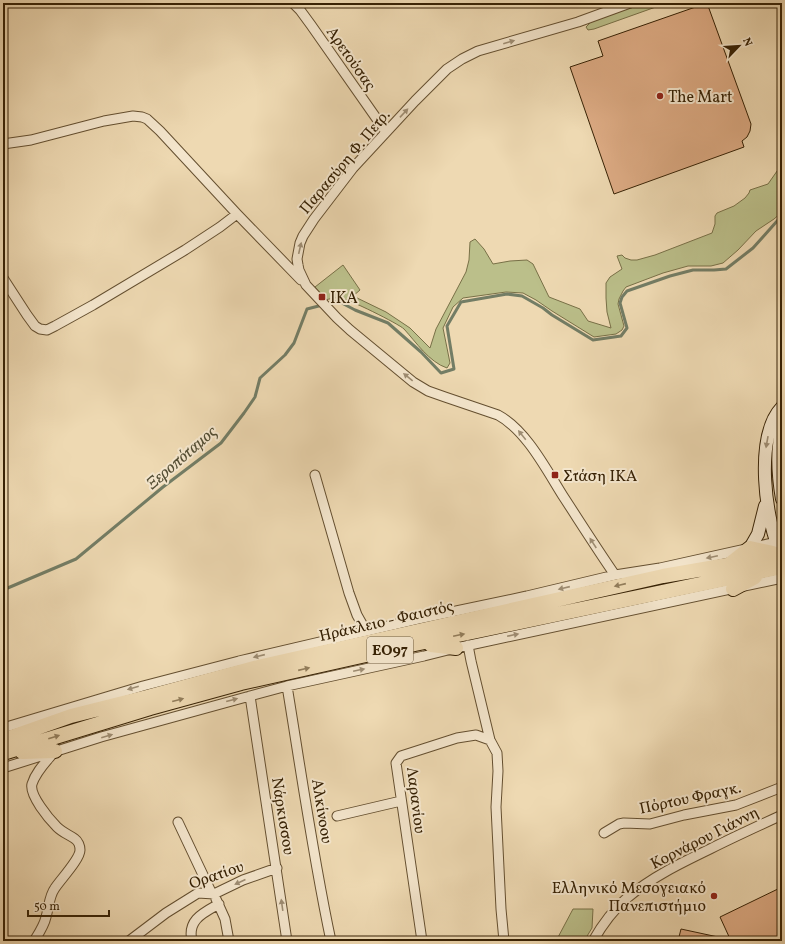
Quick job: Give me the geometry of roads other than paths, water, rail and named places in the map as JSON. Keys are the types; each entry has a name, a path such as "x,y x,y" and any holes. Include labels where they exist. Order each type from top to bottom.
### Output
{"main road":[{"path":"750,548 781,552 770,520 765,476 767,441 771,425 775,416 782,407"},
{"path":"781,492 779,464 782,428"},
{"path":"727,565 750,548 755,542 767,499"},
{"name":"Ηράκλειο - Φαιστός","path":"3,740 71,716 262,666 556,599 663,576 727,565 781,552"},
{"name":"Ηράκλειο - Φαιστός","path":"3,752 143,710 241,683 415,644 766,571 781,552"},
{"path":"733,589 766,571"},
{"path":"527,596 556,599"},
{"path":"415,644 462,646"},
{"path":"31,730 70,707"},
{"path":"3,752 55,751"}],"street":[{"name":"Αρετούσας","path":"294,3 386,132"},
{"name":"Παρασύρη Φ. Πετρ.","path":"615,575 532,449 517,429 498,415 435,394 418,385 350,330 306,285 299,270 298,252 303,236 349,173 415,101 447,69 478,51 578,22 630,3"},
{"path":"3,144 31,140 104,121 133,116 147,119 306,285"},
{"path":"3,278 35,326 40,329 47,330 94,305 185,250 237,214"},
{"path":"315,475 349,593 357,615 366,631"},
{"path":"3,728 143,686 224,665 366,631 615,575 660,568 750,548"},
{"path":"3,768 55,751 179,715 287,686 424,656 462,646 782,578"},
{"path":"462,646 470,661 490,740 498,753 496,807 504,941"},
{"name":"Αλκίνοου","path":"287,686 323,902 331,941"},
{"name":"Νάρκισσου","path":"250,696 287,941"},
{"name":"Λαρανίου","path":"422,941 396,763 400,756 457,738 476,734 490,740"},
{"path":"34,941 42,929 52,893 66,874 80,850 76,839 58,828 38,803 33,792 32,785 37,774 55,751"},
{"name":"Πόρτου Φραγκ.","path":"604,833 619,824 650,824 689,814 736,805 782,787"},
{"path":"337,816 401,801"},
{"name":"Κορνάρου Γιάννη","path":"593,941 617,907 656,877 782,815"},
{"path":"178,822 219,904 229,941"},
{"name":"Ορατίου","path":"130,941 166,913 198,893 204,892 213,894 243,880 277,868"},
{"path":"192,941 190,936 192,924 219,904"}],"waterway":[{"name":"Ξεροπόταμος","path":"3,590 76,559 163,487 221,443 255,397 260,378 285,355 294,343 307,309 338,301 355,310 388,323 421,352 441,373 454,369 447,326 461,302 507,294 522,296 593,340 621,336 627,328 620,303 622,297 627,291 670,276 693,270 726,269 753,248 782,216"}],"place":[{"name":"The Mart","path":"660,96"},
{"name":"IKA","path":"322,297"},
{"name":"Στάση ΙΚΑ","path":"555,475"},
{"name":"Ελληνικό Μεσογειακό Πανεπιστήμιο","path":"714,896"}]}
